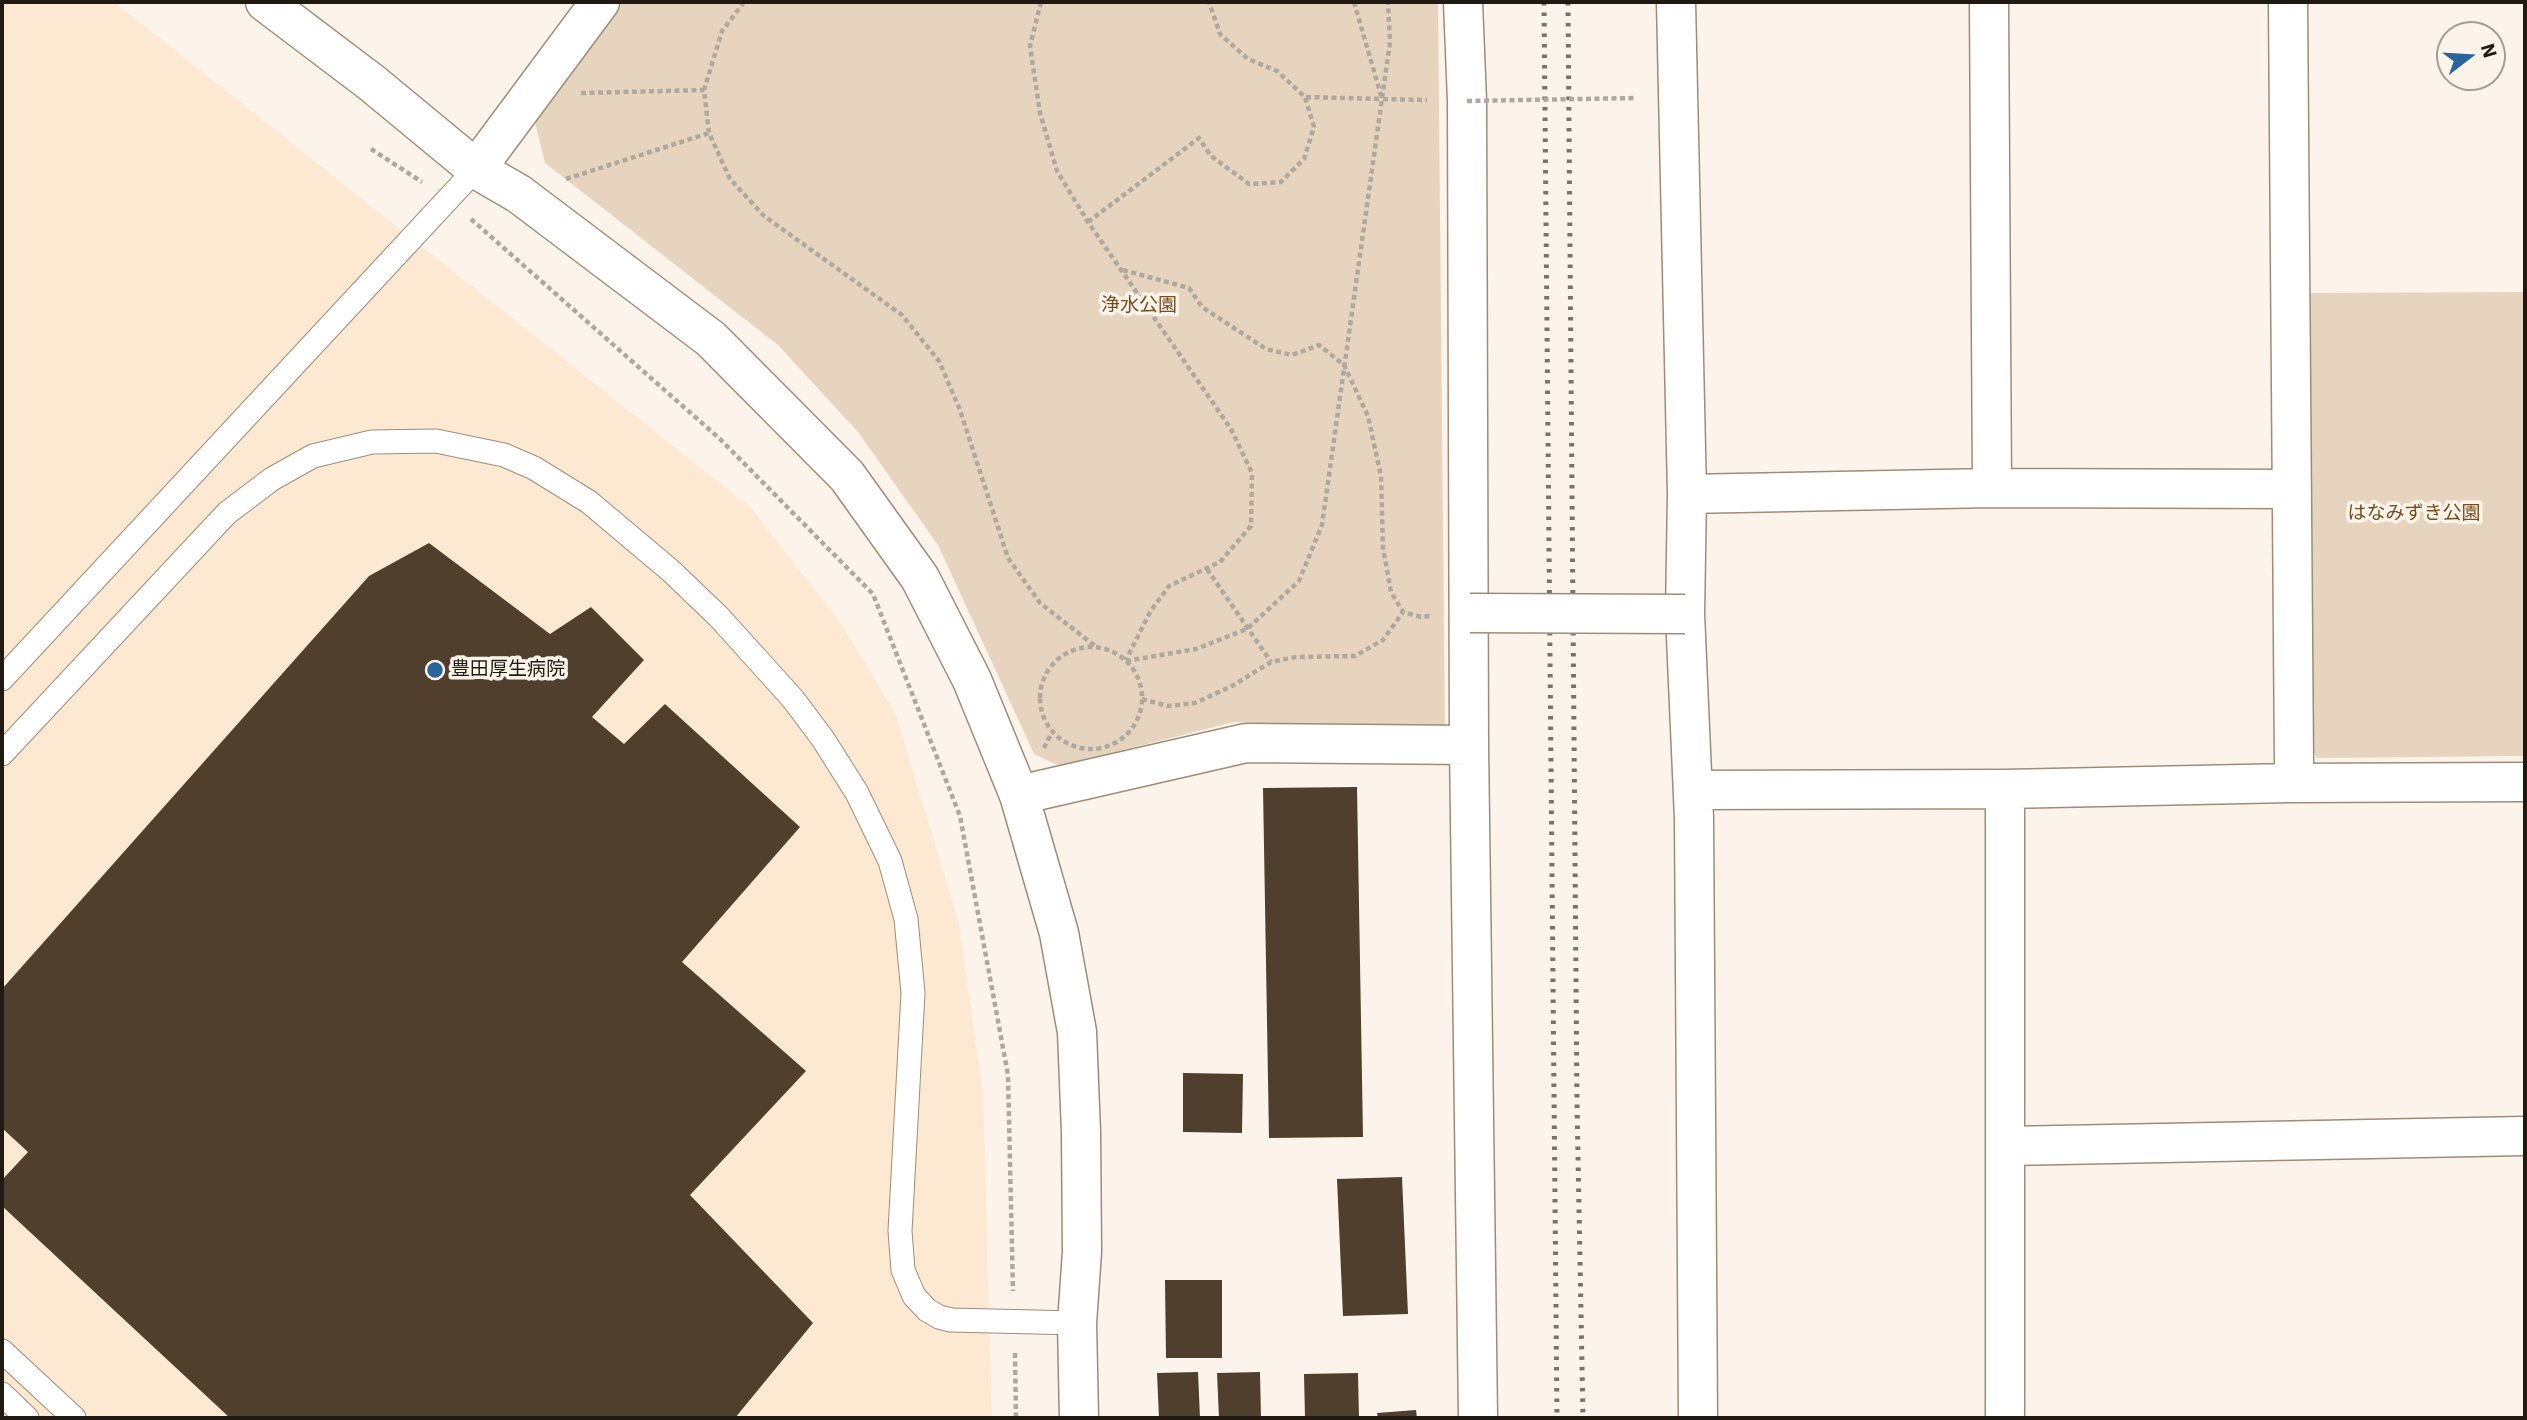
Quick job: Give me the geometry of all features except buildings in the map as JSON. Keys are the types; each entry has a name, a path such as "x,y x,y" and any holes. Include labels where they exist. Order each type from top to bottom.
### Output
{"street":[{"path":"265,2 372,83 476,169 519,194 711,339 848,476 920,578 972,680 1019,795 1059,933 1076,1032 1081,1132 1082,1225 1077,1323 1079,1418"},
{"path":"476,169 600,2"},
{"path":"1463,2 1451,100 1470,613 1469,745 1478,1418"},
{"path":"1676,2 1687,494 1685,614 1693,790 1698,1418"},
{"path":"1989,2 1992,488"},
{"path":"2288,2 2294,765 2290,783"},
{"path":"1687,494 1992,488 2291,489"},
{"path":"1470,613 1685,614"},
{"path":"1019,795 1246,743 1469,745"},
{"path":"1693,790 2525,782"},
{"path":"2005,789 2005,1418"},
{"path":"2007,1146 2525,1136"}],"lane":[{"path":"2,679 476,169"},
{"path":"2,754 227,513 272,479 313,456 372,442 436,441 504,455 534,468 589,502 671,571 729,627 793,699 823,739 857,793 890,861 906,919 913,993 900,1231 903,1270 914,1296 927,1310 951,1320 1077,1323"},
{"path":"2,1351 74,1418"},
{"path":"2,1394 27,1418"}],"path":[{"path":"744,2 722,32 705,90 709,134 730,179 764,216 902,315 939,361 960,410 1009,558 1040,603 1095,646 1112,651 1126,661 1136,675 1142,690 1137,723 1126,736 1113,745 1097,749 1080,748 1065,742 1052,732 1044,718 1040,701 1041,683 1049,668 1062,655 1078,648 1095,646"},
{"path":"1034,2 1038,8"},
{"path":"1041,2 1030,46 1040,113 1057,171 1088,222 1231,429 1252,473 1251,526 1220,562 1169,586 1150,612 1126,661"},
{"path":"1088,222 1199,138 1211,156 1249,184 1281,182 1304,159 1314,127 1305,97 1277,71 1248,59 1220,34 1209,2"},
{"path":"1354,2 1382,99"},
{"path":"1126,661 1196,649 1247,629 1298,581 1322,525 1390,42 1388,2"},
{"path":"531,94 705,90"},
{"path":"1305,97 1451,100 1637,98"},
{"path":"519,194 709,134"},
{"path":"1122,269 1189,288 1202,307 1266,349 1293,355 1319,345 1344,365 1368,416 1381,476 1384,548 1391,592 1403,612 1420,617 1470,613"},
{"path":"1208,569 1271,662"},
{"path":"1142,699 1168,706 1195,704 1232,686 1271,662 1296,657 1355,656 1383,640 1403,612"}],"shaded area":[{"name":"豊田厚生病院","path":"2,2 114,2 751,508 842,625 896,715 959,924 983,1095 992,1418 2,1418"}],"green space":[{"name":"浄水公園","path":"616,2 1438,2 1445,730 1234,722 1060,766 1034,754 938,545 858,432 778,345 545,163 533,114"},
{"name":"はなみずき公園","path":"2525,292 2525,756 2317,758 2302,735 2304,293"}],"railway":[{"path":"1544,2 1557,1418"},
{"path":"1568,2 1577,1103 1583,1418"}],"place":[{"name":"豊田厚生病院","path":"435,670"}]}
